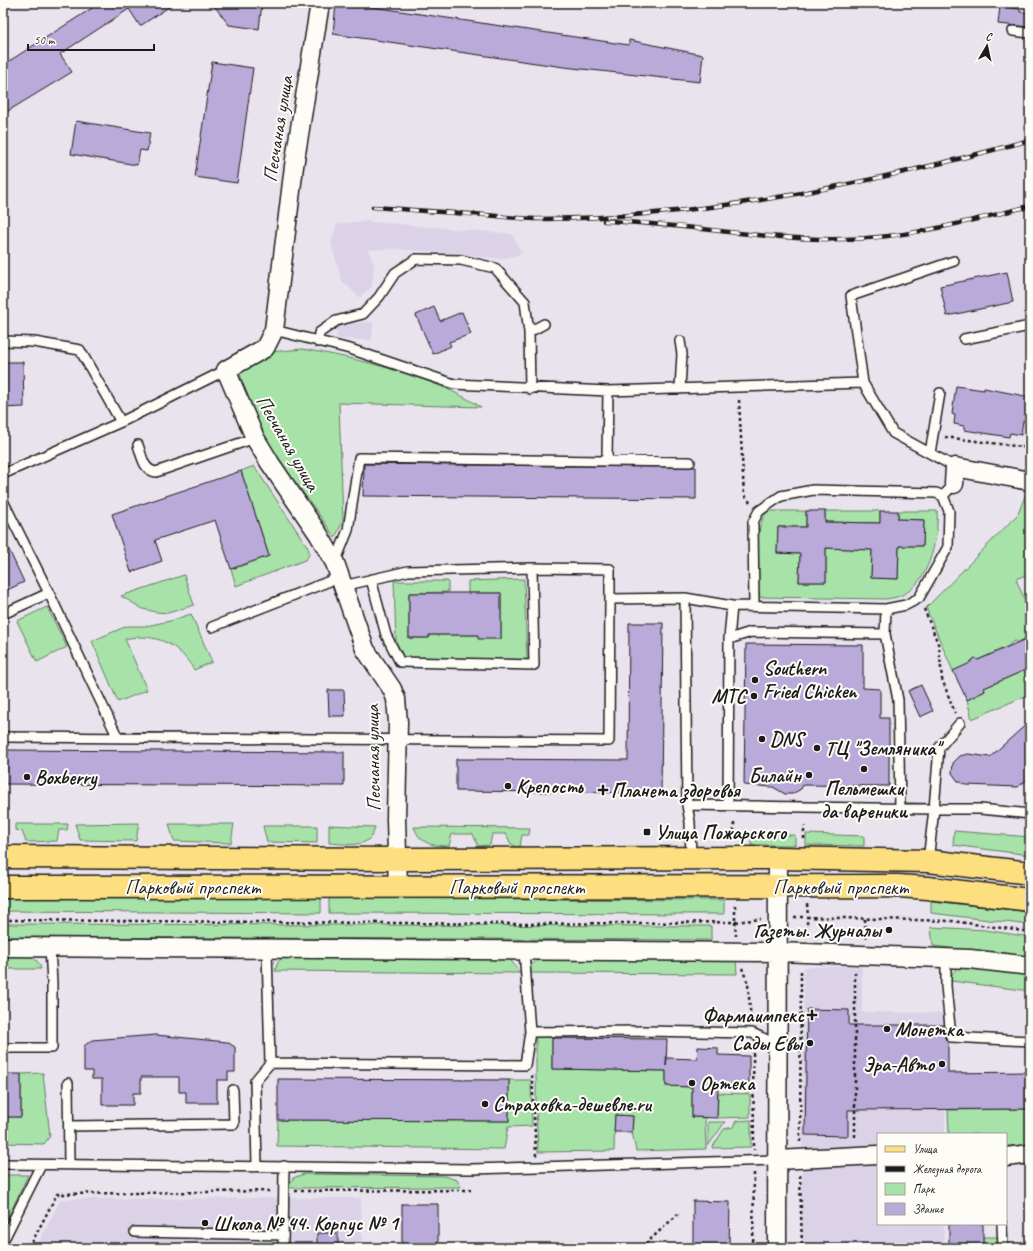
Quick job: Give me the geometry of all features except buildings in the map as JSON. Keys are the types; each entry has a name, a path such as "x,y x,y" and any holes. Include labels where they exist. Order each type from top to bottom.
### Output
{"main road":[{"name":"Парковый проспект","path":"3,857 398,859 778,858 928,861 1030,873"},
{"name":"Парковый проспект","path":"3,887 398,888 778,886 928,888 1030,900"}],"street":[{"name":"Песчаная улица","path":"320,3 294,166 274,330 265,348 226,370 255,438 270,463 319,535 339,575 365,649 392,689 396,699 398,709 396,819 398,888"},
{"path":"951,482 1030,481"},
{"path":"777,1248 778,858"},
{"path":"3,947 524,950 737,953 778,952 970,959 1030,966"},
{"path":"1007,1157 1030,1154"},
{"path":"777,1160 877,1155"}],"lane":[{"path":"1013,31 1030,33"},
{"path":"318,342 318,333 336,321 363,314 379,297 395,273 416,259 461,260 496,268 525,302 529,332 530,389"},
{"path":"610,598 685,598 732,606 754,605 886,609 906,605 919,598 948,547 951,482 930,453 893,433 863,383 851,296 954,261"},
{"path":"529,332 544,324"},
{"path":"964,338 1030,326"},
{"path":"274,330 350,349 454,384 608,392 863,383"},
{"path":"3,341 34,342 80,350 121,422"},
{"path":"680,341 682,354 680,389"},
{"path":"3,474 121,422 226,370"},
{"path":"607,460 608,392"},
{"path":"930,453 940,393"},
{"path":"138,445 146,468 150,471 156,472 255,438"},
{"path":"339,575 348,530 359,458 690,462"},
{"path":"754,605 753,522 759,511 781,496 813,490 936,493 951,482"},
{"path":"3,500 118,738"},
{"path":"371,579 386,635 400,662 534,665 532,568"},
{"path":"3,737 397,741 609,741 610,569 532,568 408,571 371,579 339,575 212,627"},
{"path":"3,614 49,593"},
{"path":"685,598 687,805 690,822 692,858"},
{"path":"728,806 729,639 732,606"},
{"path":"886,609 885,634 898,700 900,808"},
{"path":"729,639 750,632 885,634"},
{"path":"928,861 939,748 960,724"},
{"path":"687,805 980,809 1030,814"},
{"path":"3,1048 52,1048 52,983 50,947"},
{"path":"257,1166 255,1081 270,1063 267,949"},
{"path":"270,1063 525,1065 530,1032 524,950"},
{"path":"946,958 946,986 951,1037 1030,1041"},
{"path":"530,1032 645,1031 752,1033 778,1045"},
{"path":"68,1083 69,1164"},
{"path":"69,1126 234,1124 233,1090"},
{"path":"3,1164 284,1166 472,1170 754,1162 777,1160"},
{"path":"3,1241 41,1164"},
{"path":"283,1248 284,1166"},
{"path":"1002,1225 1003,1248"},
{"path":"135,1232 283,1235"}],"path":[{"path":"738,387 744,495 759,511"},
{"path":"933,435 1030,448"},
{"path":"919,598 939,646 942,679 960,724"},
{"path":"802,1248 800,1159 800,986 808,917 952,921 1030,932"},
{"path":"855,1156 855,955 866,938 865,919"},
{"path":"3,920 509,924 735,922 737,953 748,984 752,1033 754,1248"},
{"path":"525,1065 532,1065 536,1168"},
{"path":"29,1248 57,1194 471,1190"},
{"path":"641,1248 678,1214"}],"shaded area":[{"path":"363,221 512,234 522,254 501,259 396,249 368,250 374,264 372,287 359,297 342,281 331,243 337,224"},
{"path":"373,322 372,340 337,339 336,327 355,323"},
{"path":"862,966 862,1012 946,1013 945,1133 877,1133 877,1225 944,1225 943,1248 801,1248 804,967"},
{"name":"Школа № 44. Корпус № 1","path":"361,1198 362,1248 36,1248 61,1199"}],"green space":[{"path":"302,349 371,363 395,370 419,378 462,396 481,407 339,403 343,521 335,538 267,440 247,397 240,373 270,352"},
{"path":"254,466 307,546 309,554 305,560 236,586 231,569 269,556 241,471"},
{"path":"1027,491 1030,491 1030,573 1016,579 1028,608 1030,608 1030,637 1017,643 1016,641 1012,642 1009,646 978,660 973,659 971,663 953,671 926,608 1018,514"},
{"path":"768,511 806,511 806,527 778,527 777,553 800,554 799,582 826,582 826,548 872,550 871,578 898,579 899,546 923,546 924,520 898,519 898,511 937,511 935,543 923,576 909,591 892,598 759,597 758,539 763,518"},
{"path":"825,511 880,511 880,523 825,522"},
{"path":"184,575 194,605 168,613 156,612 143,609 121,596"},
{"path":"524,579 527,660 404,658 396,642 394,581 448,581 448,592 409,593 409,638 429,638 429,635 478,635 501,638 501,593 468,593 468,581"},
{"path":"47,607 67,647 37,662 17,621"},
{"path":"191,614 212,662 194,670 181,653 165,642 146,637 125,639 147,690 118,702 92,641 127,626 146,626 170,621"},
{"path":"1027,669 1030,672 1030,694 972,719 967,700 985,691 984,688"},
{"path":"139,823 136,841 80,840 75,824"},
{"path":"15,824 68,824 67,830 59,830 57,841 26,842 22,831 15,830"},
{"path":"169,824 234,824 231,843 174,841"},
{"path":"329,825 375,827 373,834 369,839 357,844 343,844 329,843"},
{"path":"263,826 317,826 317,843 267,842"},
{"path":"414,827 530,828 529,835 522,835 520,846 517,847 511,844 506,834 492,834 490,845 478,846 473,834 452,834 449,846 437,845 427,843 423,840"},
{"path":"954,831 1030,837 1030,855 953,845"},
{"path":"806,834 864,836 864,846 806,845"},
{"path":"751,835 795,835 795,845 751,845"},
{"path":"3,895 321,897 321,913 3,911"},
{"path":"329,898 724,900 724,914 329,913"},
{"path":"931,901 1030,912 1030,925 931,913"},
{"path":"3,924 711,926 711,940 3,937"},
{"path":"931,927 985,930 1030,937 1030,958 933,946"},
{"path":"3,954 26,955 35,959 39,963 41,969 3,969"},
{"path":"284,956 510,959 520,973 275,971 278,962"},
{"path":"540,959 736,959 737,974 529,973 531,965"},
{"path":"959,966 1030,976 1030,991 951,981 952,974"},
{"path":"536,1037 552,1037 552,1069 666,1071 666,1086 692,1087 692,1117 705,1118 706,1149 636,1151 632,1132 633,1116 615,1115 614,1151 538,1152"},
{"path":"43,1073 50,1136 44,1144 3,1143 3,1117 21,1117 21,1074"},
{"path":"509,1080 531,1080 532,1126 508,1127 504,1149 277,1146 278,1120 509,1121"},
{"path":"718,1093 750,1094 750,1117 717,1118"},
{"path":"1030,1109 1030,1145 1007,1146 1007,1133 949,1133 948,1110"},
{"path":"751,1120 751,1147 712,1148 724,1129 733,1127 736,1121"},
{"path":"708,1122 725,1122 708,1146"},
{"path":"304,1174 444,1176 457,1180 461,1187 288,1188 293,1178"},
{"path":"3,1175 28,1175 3,1228"},
{"path":"983,1237 999,1237 999,1248 983,1248"}],"railway":[{"path":"373,207 536,219 605,217 666,212 728,205 850,184 910,171 1030,140"},
{"path":"604,221 634,222 755,235 815,239 845,239 892,236 939,228 1030,206"}],"place":[{"name":"Southern Fried Chicken","path":"755,680"},
{"name":"МТС","path":"754,696"},
{"name":"DNS","path":"762,739"},
{"name":"ТЦ \"Земляника\"","path":"817,748"},
{"name":"Пельмешки да вареники","path":"864,769"},
{"name":"Билайн","path":"809,775"},
{"name":"Boxberry","path":"27,777"},
{"name":"Крепость","path":"508,786"},
{"name":"Планета здоровья","path":"603,790"},
{"name":"Улица Пожарского","path":"647,832"},
{"name":"Газеты. Журналы","path":"889,930"},
{"name":"Фармаимпекс","path":"812,1015"},
{"name":"Монетка","path":"887,1029"},
{"name":"Сады Евы","path":"810,1043"},
{"name":"Эра-Авто","path":"942,1064"},
{"name":"Ортека","path":"692,1083"},
{"name":"Страховка-дешевле.ru","path":"485,1104"},
{"name":"Школа № 44. Корпус № 1","path":"205,1223"}]}
